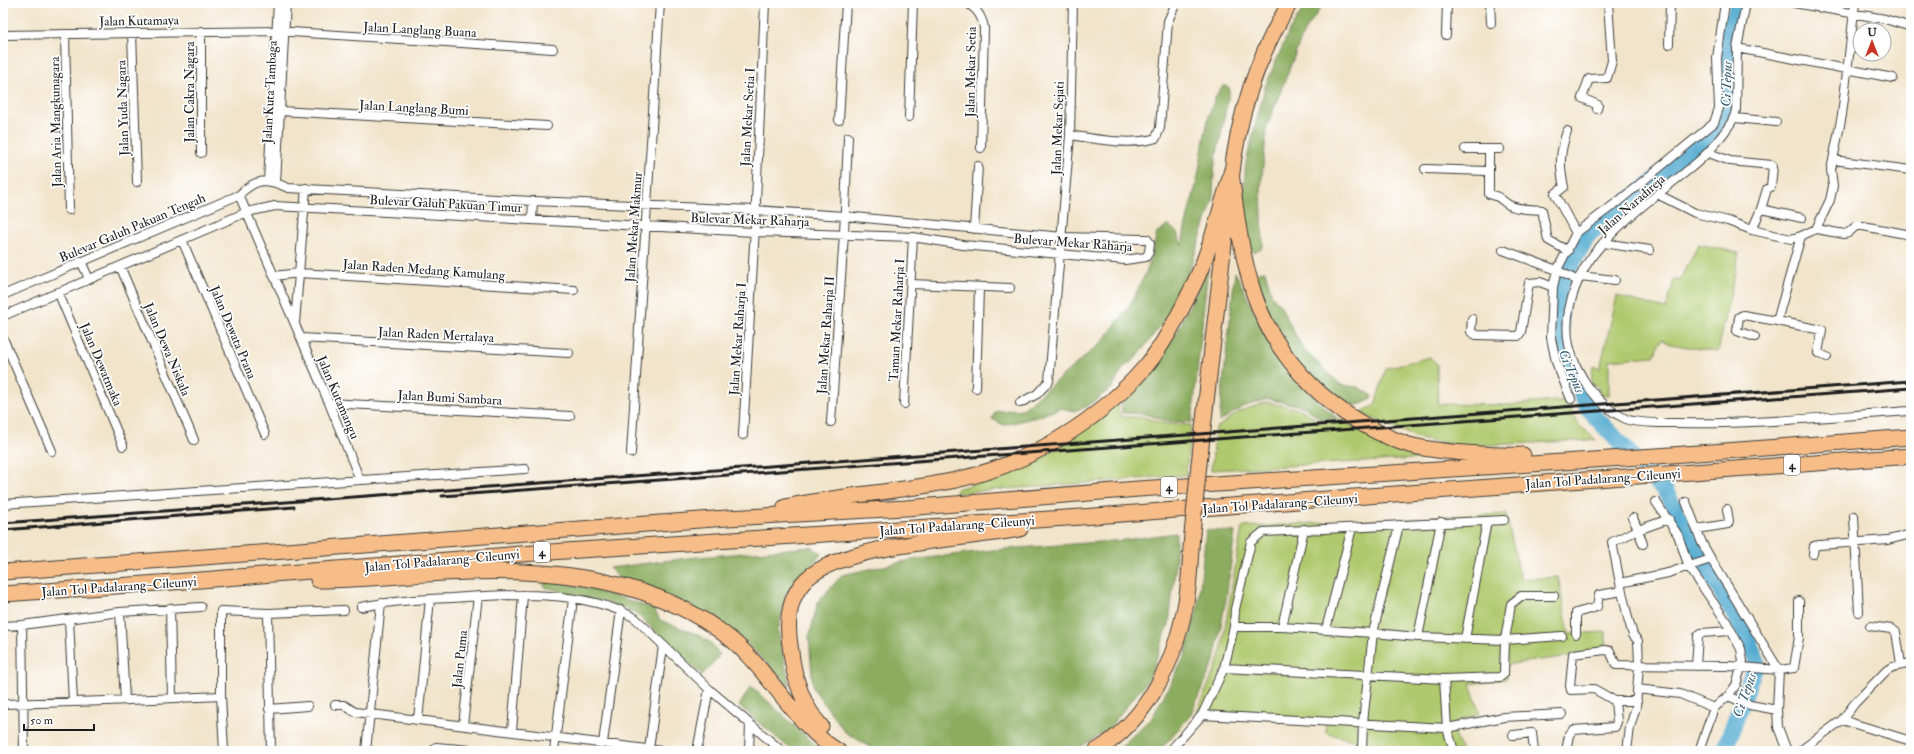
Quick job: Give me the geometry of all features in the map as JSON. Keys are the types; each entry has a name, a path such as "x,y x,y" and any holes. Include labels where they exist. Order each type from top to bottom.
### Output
{"highway":[{"path":"1096,751 1127,726 1144,705 1165,674 1176,645 1186,606 1199,464 1232,172 1242,116 1256,71 1280,20 1290,3"},
{"path":"1232,172 1239,237 1254,294 1270,330 1279,346 1304,379 1343,413 1370,428 1404,443 1439,450 1505,456 1609,454"},
{"path":"727,518 823,499 876,494 957,480 1012,462 1054,442 1076,428 1099,411 1147,365 1174,322 1194,284 1203,261 1232,172"},
{"name":"Jalan Tol Padalarang–Cileunyi","path":"3,572 727,518 906,508 1609,454 1671,450 1788,447 1911,437"},
{"name":"Jalan Tol Padalarang–Cileunyi","path":"3,594 201,580 528,553 1081,517 1911,456"},
{"path":"845,751 812,716 801,696 794,671 788,622 793,601 802,583 831,563 883,549 1009,532 1081,517"},
{"path":"201,580 321,580 469,572 516,572 593,579 625,586 681,607 732,641 764,672 807,724 838,751"}],"street":[{"name":"Jalan Kuta Tambaga","path":"272,182 280,111 280,32 278,3"},
{"name":"Jalan Kuta Tambaga","path":"272,182 280,32 286,3"},
{"name":"Jalan Mekar Makmur","path":"631,453 660,3"},
{"name":"Jalan Mekar Setia I","path":"754,232 765,3"},
{"path":"839,120 846,3"},
{"path":"908,117 913,3"},
{"name":"Jalan Mekar Setia","path":"967,3 978,11 983,19 984,28 981,148"},
{"name":"Jalan Mekar Sejati","path":"1020,403 1037,394 1049,381 1070,135 1073,3"},
{"path":"1070,135 1140,141 1156,138 1160,128 1168,21 1176,3"},
{"path":"1446,35 1447,3"},
{"path":"1490,3 1491,23"},
{"path":"1597,109 1598,105 1582,98 1589,79 1607,78 1612,61 1608,3"},
{"path":"1669,44 1670,3"},
{"path":"1571,399 1556,362 1551,338 1553,287 1558,270 1576,233 1620,200 1714,123 1719,108 1717,58 1725,3"},
{"path":"1746,3 1737,48 1735,118 1776,122"},
{"path":"1794,3 1886,19 1911,26"},
{"path":"1816,229 1830,200 1833,186 1831,170 1847,70 1855,3"},
{"name":"Jalan Kutamaya","path":"3,35 201,31 280,32"},
{"name":"Jalan Cakra Nagara","path":"201,31 201,153"},
{"name":"Jalan Langlang Buana","path":"280,32 553,49"},
{"name":"Jalan Yuda Nagara","path":"132,33 136,182"},
{"name":"Jalan Aria Mangkunagara","path":"65,34 69,210"},
{"path":"1737,48 1807,60 1847,70 1893,78"},
{"name":"Jalan Langlang Bumi","path":"280,111 547,126"},
{"name":"Jalan Naradireja","path":"1735,118 1709,153 1657,194 1603,243 1576,278 1566,324 1571,352 1586,383 1609,409 1628,420 1696,424 1802,420 1880,412 1911,411"},
{"path":"1567,131 1562,144 1560,168 1564,187 1555,194 1576,233"},
{"name":"Jalan Mekar Raharja II","path":"831,422 844,234 848,137"},
{"path":"1465,149 1500,149"},
{"path":"1489,149 1489,194 1501,198 1506,203 1513,206 1542,210 1548,240 1568,251"},
{"path":"1709,153 1730,161 1773,166 1771,186 1767,189 1761,209 1752,230"},
{"path":"1833,160 1911,170"},
{"path":"974,229 978,166"},
{"path":"1425,169 1488,171"},
{"name":"Bulevar Galuh Pakuan Timur","path":"272,182 288,188 533,202 647,206"},
{"name":"Bulevar Galuh Pakuan Tengah","path":"3,295 239,195 249,185 272,182"},
{"name":"Jalan Kutamangu","path":"295,324 306,188"},
{"path":"1657,194 1695,213 1728,221 1752,230 1791,239 1816,229 1848,234 1856,226 1863,226 1911,236"},
{"name":"Jalan Kutamangu","path":"239,195 329,403 360,480"},
{"path":"532,220 533,202"},
{"name":"Bulevar Galuh Pakuan Timur","path":"247,212 275,206 304,206 645,226"},
{"name":"Bulevar Mekar Raharja","path":"645,226 754,232 913,237 1060,257 1135,260 1146,257 1149,252 1150,243 1147,239 1062,237 844,216 755,210 647,206"},
{"path":"1761,209 1802,218"},
{"path":"3,316 247,212"},
{"name":"Jalan Mekar Raharja I","path":"743,435 754,232"},
{"path":"1777,321 1801,236"},
{"name":"Taman Mekar Raharja I","path":"904,404 913,237"},
{"name":"Jalan Dewata Prana","path":"182,240 265,434"},
{"path":"1603,243 1650,250"},
{"path":"1503,250 1576,278 1615,280"},
{"path":"81,261 89,279"},
{"name":"Jalan Dewa Niskala","path":"120,266 194,440"},
{"name":"Jalan Raden Medang Kamulang","path":"274,276 299,273 574,290"},
{"path":"1472,319 1471,332 1476,335 1518,336 1521,332 1529,283 1540,282 1553,287"},
{"path":"911,284 979,288 1010,288"},
{"path":"976,388 979,288"},
{"name":"Jalan Dewatmaka","path":"58,292 123,446"},
{"path":"1755,337 1737,331 1741,316 1777,321 1822,330 1818,353 1827,358"},
{"path":"3,338 52,451"},
{"name":"Jalan Raden Mertalaya","path":"301,338 569,353"},
{"name":"Jalan Bumi Sambara","path":"329,403 570,416"},
{"path":"3,504 525,469"},
{"path":"1656,502 1669,519 1678,535 1690,566 1741,648 1743,668 1729,697 1714,708 1699,751"},
{"path":"1686,502 1708,559 1779,670 1777,710 1778,727 1787,751"},
{"path":"1697,529 1728,524 1727,509"},
{"path":"1854,516 1859,612"},
{"path":"1633,518 1643,544"},
{"path":"1626,751 1630,727 1637,701 1639,664 1638,641 1633,635 1622,592 1612,542 1638,530 1669,519"},
{"path":"1170,751 1202,715 1224,668 1251,542 1263,532 1504,520"},
{"path":"1465,639 1487,521"},
{"path":"1418,637 1441,522"},
{"path":"1362,751 1367,676 1373,633 1400,525"},
{"path":"1326,629 1352,528"},
{"path":"1282,627 1304,529"},
{"path":"1813,554 1814,546 1856,541 1888,540 1911,534"},
{"path":"1620,583 1690,566 1708,559"},
{"path":"1576,634 1576,613 1597,607 1598,595 1622,592"},
{"path":"512,731 523,595"},
{"path":"361,607 381,603 430,599 523,595 573,599 621,610 635,618 709,689 782,751"},
{"name":"Jalan Puma","path":"464,725 478,596"},
{"path":"1224,668 1444,679 1502,676 1504,674 1505,640 1511,604 1514,600 1521,596 1554,596"},
{"path":"418,720 430,599"},
{"path":"554,751 573,599"},
{"path":"1637,701 1615,701 1594,689 1572,690 1570,686 1573,654 1605,650 1612,653 1618,666 1639,664 1779,670 1794,667 1799,637 1799,601"},
{"path":"366,751 381,603"},
{"path":"170,608 172,698"},
{"path":"3,626 22,625 120,612 170,608 201,608"},
{"path":"224,751 221,696 220,611 268,613 344,610"},
{"path":"603,743 621,610"},
{"path":"120,612 125,700"},
{"path":"268,613 271,751"},
{"path":"69,619 74,702"},
{"path":"22,625 24,751"},
{"path":"1870,626 1891,629 1896,632 1901,664"},
{"path":"1234,627 1326,629 1418,637 1465,639 1505,640 1562,636"},
{"path":"1696,666 1698,636 1700,633 1731,631"},
{"path":"649,749 663,646"},
{"path":"1800,751 1842,720 1855,703 1887,670 1901,664 1911,663"},
{"path":"1444,679 1447,728 1454,751"},
{"path":"697,751 709,689"},
{"path":"1637,689 1680,694 1714,708"},
{"path":"3,704 221,696"},
{"path":"1729,697 1750,705 1777,710"},
{"path":"1566,751 1569,735 1573,730 1613,728 1617,726 1615,701"},
{"path":"335,705 344,705 355,712 369,714 662,751"},
{"path":"269,709 308,706"},
{"path":"1202,715 1363,722 1447,728 1504,717 1562,714"},
{"path":"1842,720 1911,741"},
{"path":"749,751 750,724"},
{"path":"1513,735 1532,733 1534,751"},
{"path":"434,751 436,747 481,751"}],"green space":[{"path":"1307,3 1324,3 1303,34 1267,126 1261,187 1263,246 1260,250 1252,252 1245,244 1242,205 1246,162 1265,87 1289,31"},
{"path":"1224,85 1230,89 1214,169 1213,200 1188,275 1168,316 1135,359 1124,367 1111,389 1084,408 1073,411 1061,408 1037,417 1004,425 992,419 996,411 1023,409 1102,342 1130,305 1148,268 1157,233 1169,225 1177,233 1182,245 1186,222 1196,185 1209,117 1218,92"},
{"path":"1699,244 1739,253 1718,352 1670,344 1662,339 1654,356 1609,360 1609,395 1600,396 1597,385 1591,384 1593,366 1600,368 1617,296 1666,309 1674,279 1680,279"},
{"path":"1208,267 1192,422 1170,422 1145,414 1121,413 1123,398 1145,379 1177,332"},
{"path":"1265,271 1272,296 1280,305 1303,349 1341,385 1357,387 1372,395 1370,400 1356,406 1339,399 1285,351 1254,279 1258,272"},
{"path":"1235,272 1261,325 1316,399 1337,418 1320,419 1305,407 1268,399 1242,407 1219,422"},
{"path":"1430,357 1437,364 1438,404 1510,405 1565,400 1580,426 1596,440 1465,446 1423,440 1360,413 1375,405 1386,368"},
{"path":"1120,399 1118,412 1122,417 1143,417 1166,424 1191,425 1186,475 956,493 956,489 1008,473 1049,454"},
{"path":"1267,402 1303,410 1318,421 1342,420 1380,440 1435,458 1211,470 1216,428 1240,411"},
{"path":"1506,514 1521,579 1558,577 1569,634 1606,632 1606,651 1505,665 1506,679 1470,684 1480,713 1451,725 1462,751 1356,751 1356,741 1326,733 1325,721 1197,712 1220,657 1242,527"},
{"path":"1206,530 1235,532 1226,600 1214,661 1190,716 1159,751 1117,751 1153,716 1185,656 1198,606"},
{"path":"1176,533 1176,562 1169,624 1149,679 1107,730 1074,751 877,751 845,732 813,688 809,637 818,602 842,575 911,560 993,550 1125,540"},
{"path":"811,547 822,553 786,594 778,632 790,686 743,640 688,604 621,580 609,568 688,558"},
{"path":"545,580 600,592 654,609 660,620 696,634 710,642 720,655 702,675 639,616 622,607 544,587"},
{"path":"751,686 822,751 793,751 739,706"}],"waterway":[{"name":"Ci Tepus","path":"1724,751 1757,661 1744,632 1666,492 1589,410 1561,351 1560,285 1588,235 1696,148 1725,119 1728,31 1739,3"}],"railway":[{"path":"3,523 1911,381"},
{"path":"442,496 1911,388"},
{"path":"3,530 294,507"}]}
